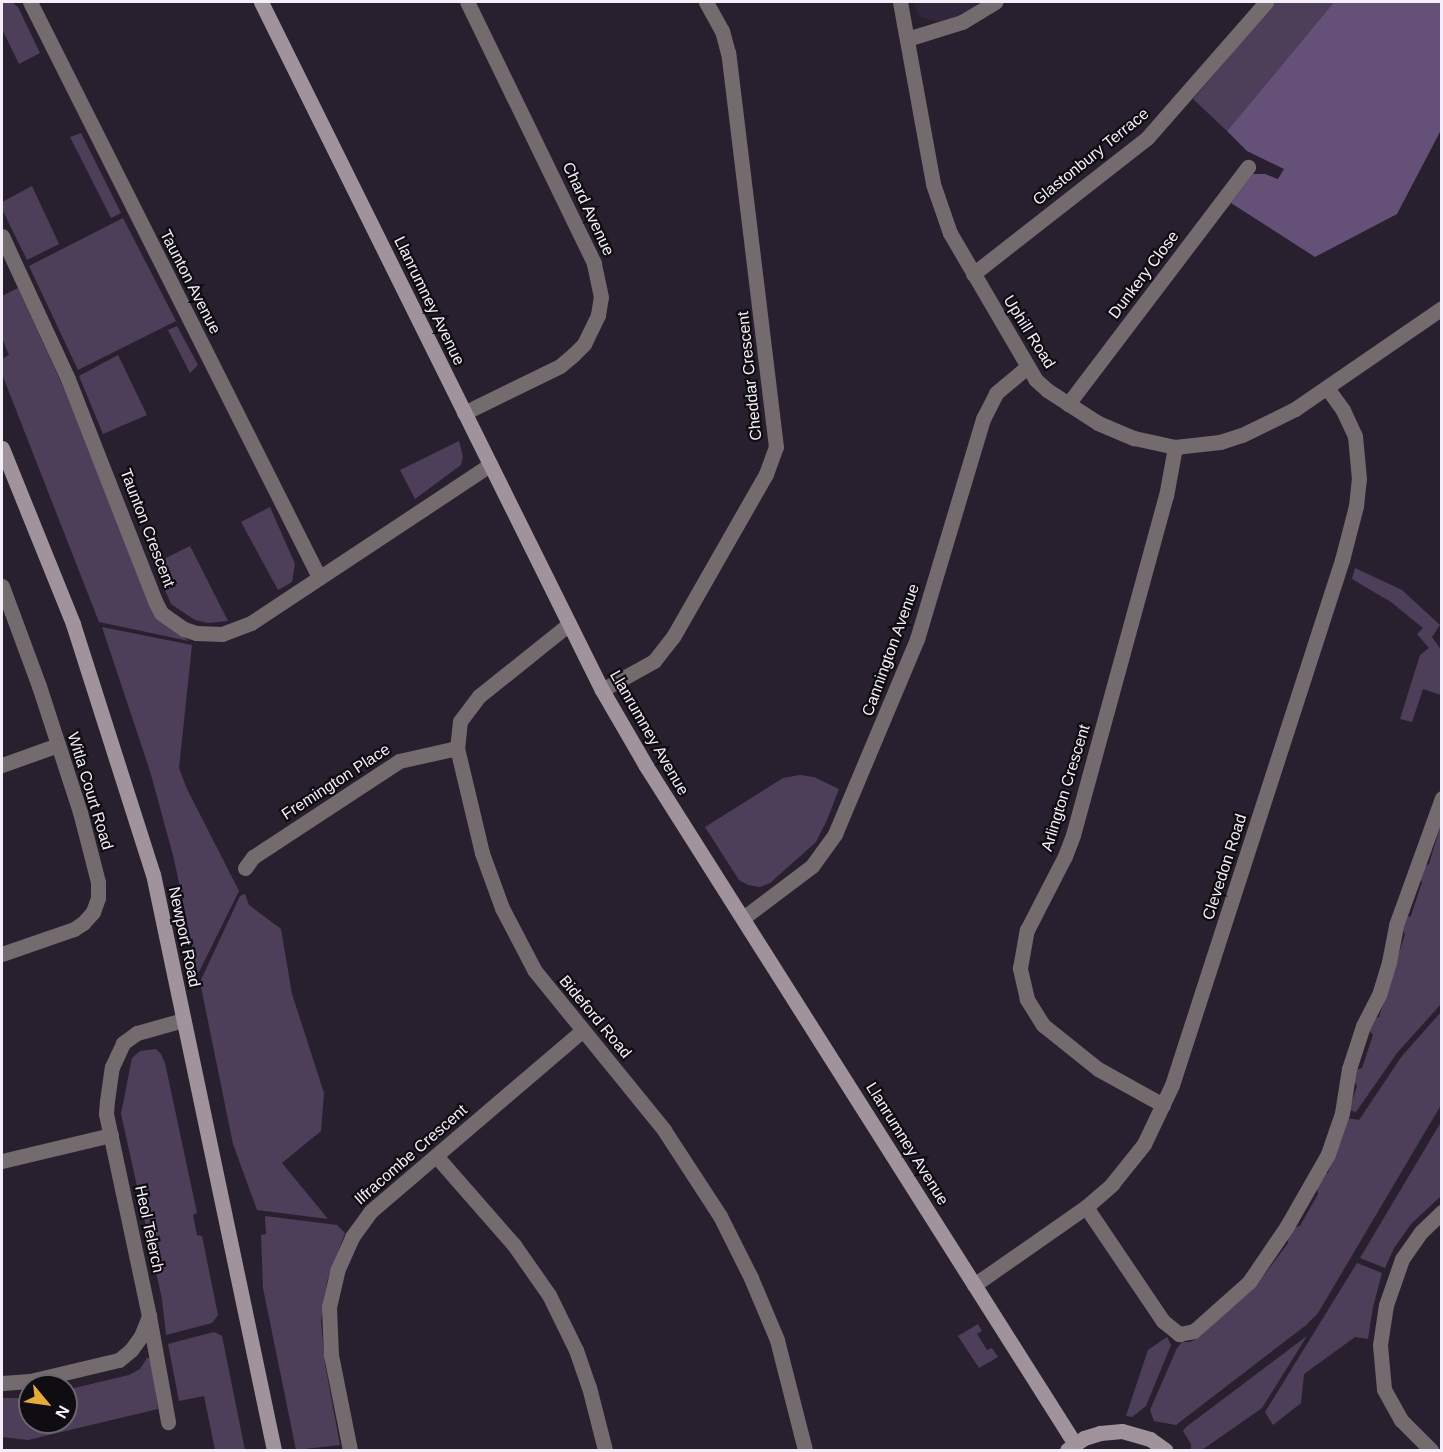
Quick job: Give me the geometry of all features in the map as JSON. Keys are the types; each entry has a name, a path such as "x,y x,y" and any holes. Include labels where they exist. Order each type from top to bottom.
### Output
{"street":[{"name":"Taunton Avenue","path":"30,2 319,577"},
{"name":"Llanrumney Avenue","path":"261,2 602,690 646,766 975,1285 1071,1447"},
{"name":"Chard Avenue","path":"464,412 560,366 573,356 584,344 595,322 601,297 594,263 467,2"},
{"name":"Cheddar Crescent","path":"602,690 654,661 674,637 766,474 776,447 728,53 723,31 706,2"},
{"name":"Uphill Road","path":"900,2 933,184 950,233 1027,367 1047,390 1098,423 1134,438 1175,447 1220,442 1242,435 1294,409 1442,308"},
{"path":"907,39 962,22 994,2"},
{"name":"Glastonbury Terrace","path":"973,274 1146,138 1266,2"},
{"name":"Dunkery Close","path":"1068,404 1248,167"},
{"name":"Taunton Crescent","path":"2,236 68,379 161,613 184,629 196,633 222,634 251,623 490,465"},
{"name":"Cannington Avenue","path":"743,918 812,866 836,834 917,639 983,419 996,393 1027,367"},
{"name":"Clevedon Road","path":"975,1285 1086,1207 1132,1162 1163,1106 1182,1058 1350,532 1358,488 1359,458 1350,423 1327,388"},
{"name":"Arlington Crescent","path":"1163,1106 1098,1069 1043,1025 1027,999 1020,968 1027,930 1062,864 1073,835 1157,529 1175,447"},
{"name":"Newport Road","path":"2,448 73,624 153,874 274,1450"},
{"name":"Witla Court Road","path":"2,586 58,745 98,882 98,898 93,912 74,929 2,954"},
{"name":"Bideford Road","path":"568,624 491,685 468,707 460,721 457,748 482,852 502,908 535,971 684,1156 740,1254 777,1340 805,1450"},
{"path":"2,765 58,745"},
{"name":"Fremington Place","path":"245,868 253,857 399,761 457,748"},
{"path":"1086,1207 1163,1321 1179,1334 1194,1331 1249,1282 1287,1226 1328,1154 1342,1113 1348,1069 1363,1026 1378,995 1389,962 1395,925 1442,798"},
{"name":"Heol Telerch","path":"168,1422 149,1316 111,1135 107,1101 116,1053 123,1043 137,1032 183,1020"},
{"name":"Ilfracombe Crescent","path":"350,1450 329,1334 329,1307 337,1271 352,1237 371,1211 582,1031"},
{"path":"2,1161 111,1135"},
{"path":"437,1157 514,1245 549,1295 572,1341 589,1388 605,1450"},
{"path":"1431,1450 1401,1420 1384,1389 1380,1345 1386,1305 1402,1259 1421,1232 1442,1212"},
{"path":"2,1383 30,1381 119,1360 131,1350 149,1316"},
{"path":"1071,1447 1100,1433 1122,1431 1150,1439 1165,1450"}],"shaded area":[{"path":"2,2 12,2 18,7 40,53 19,64 2,29"},
{"path":"913,2 979,2 963,17 940,22 920,17"},
{"path":"1275,2 1334,2 1227,131 1193,99"},
{"path":"1334,2 1441,2 1441,130 1397,214 1315,257 1231,203 1253,174 1265,174 1278,179 1284,169 1247,151 1227,131"},
{"path":"81,133 121,213 111,218 70,137"},
{"path":"32,186 59,244 27,260 2,209 2,202"},
{"path":"123,218 176,321 78,370 29,266"},
{"path":"18,288 64,389 149,603 179,634 189,641 99,622 2,374 2,359 9,355 2,338 2,296"},
{"path":"177,326 198,365 190,373 168,330"},
{"path":"118,355 147,415 103,434 79,376"},
{"path":"459,441 463,457 461,465 415,499 400,470"},
{"path":"270,507 295,564 292,582 278,590 241,522"},
{"path":"190,546 228,621 208,623 195,620 171,604 154,564"},
{"path":"1355,568 1402,590 1440,625 1432,637 1441,650 1441,695 1423,689 1412,722 1400,719 1420,655 1429,648 1417,634 1423,628 1391,602 1352,579"},
{"path":"102,627 192,645 179,768 187,789 239,891 198,974 174,859 150,771"},
{"path":"800,775 814,777 839,789 827,820 816,842 770,883 760,887 748,885 739,880 705,827 783,778"},
{"path":"1441,824 1441,1004 1397,1053 1356,1112 1349,1110 1357,1086 1353,1079 1356,1070 1362,1068 1373,1035 1369,1030 1372,1019 1379,1017 1405,934 1401,927 1404,918 1411,916 1422,882 1418,876 1422,867 1429,864"},
{"path":"245,894 249,905 281,929 292,994 324,1093 321,1131 282,1163 328,1219 257,1210 233,1144 200,982 240,896"},
{"path":"1441,1012 1441,1105 1318,1313 1305,1326 1176,1425 1154,1421 1150,1410 1177,1348 1182,1342 1190,1342 1200,1337 1265,1274 1288,1243 1287,1236 1292,1228 1300,1226 1318,1194 1316,1185 1320,1176 1328,1173 1347,1118 1359,1120 1402,1056"},
{"path":"156,1049 165,1063 197,1213 193,1215 197,1235 202,1236 218,1315 212,1323 166,1335 162,1299 121,1114 132,1058 140,1051"},
{"path":"1441,1122 1441,1196 1411,1224 1394,1248 1385,1268 1360,1258"},
{"path":"265,1216 337,1225 345,1233 327,1281 321,1321 325,1364 340,1445 296,1450 263,1288 261,1235 266,1234"},
{"path":"1357,1263 1382,1273 1368,1339 1355,1337 1304,1374 1301,1403 1273,1425 1265,1412"},
{"path":"978,1324 982,1331 977,1334 987,1350 992,1348 998,1357 979,1368 958,1336"},
{"path":"214,1332 222,1336 245,1450 215,1450 204,1396 179,1401 168,1344"},
{"path":"1307,1336 1262,1408 1202,1450 1191,1450 1191,1444 1183,1431 1186,1427"},
{"path":"1167,1337 1171,1345 1146,1406 1132,1417 1126,1416 1148,1350"},
{"path":"147,1358 151,1358 158,1409 78,1428 78,1387 129,1375 140,1369"},
{"path":"2,1398 18,1398 18,1434 53,1434 28,1440 2,1437"}]}
